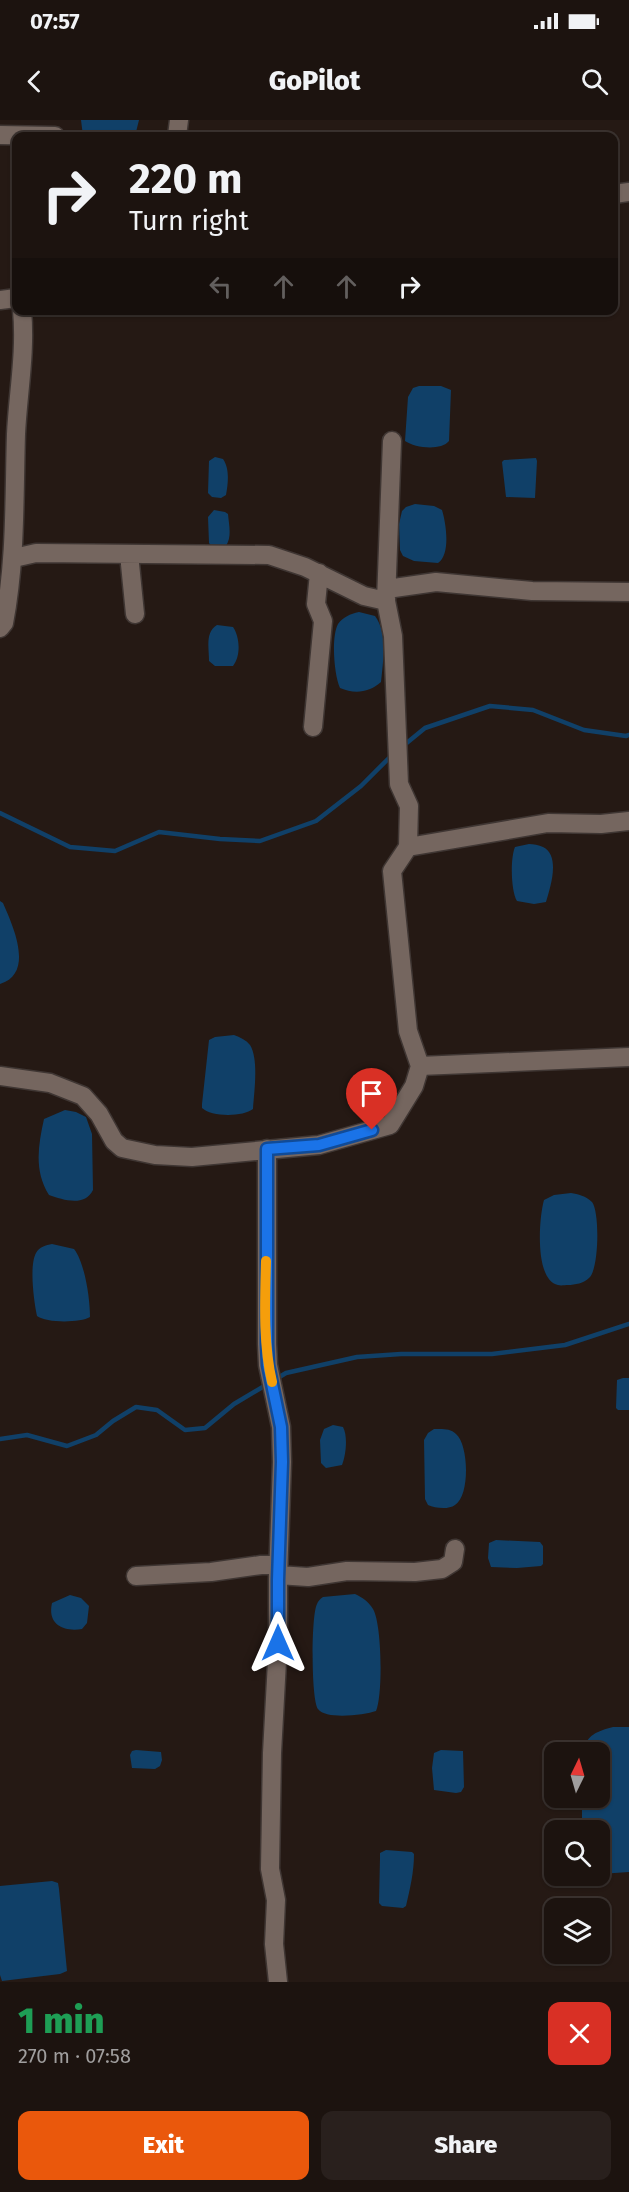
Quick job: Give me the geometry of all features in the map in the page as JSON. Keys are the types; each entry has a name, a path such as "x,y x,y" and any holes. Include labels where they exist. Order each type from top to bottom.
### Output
{"street":[{"path":"0,628 4,623 14,558 16,433 25,337 23,315"},
{"path":"0,1076 50,1083 83,1096 99,1114 114,1142 122,1148 155,1155 192,1157 319,1145 390,1125 414,1086 420,1066 408,1031 392,871 408,847 410,806 399,783 393,636 386,595 392,441"},
{"path":"14,558 36,553 269,555 319,573 364,596 386,595 436,582 532,591 629,592"},
{"path":"129,554 135,614"},
{"path":"313,727 323,621 316,604 319,573"},
{"path":"408,847 548,823 601,824 629,821"},
{"path":"420,1066 629,1057"},
{"path":"267,1149 268,1365 281,1427 282,1462 270,1869 276,1900 274,1944 278,1982"},
{"path":"136,1576 278,1570 308,1577 347,1571 415,1572 442,1569 453,1562 455,1549"}],"water":[{"path":"81,120 139,120 136,132 82,132"},
{"path":"441,386 451,390 449,441 440,446 421,447 405,441 408,397 413,388"},
{"path":"215,457 223,459 228,472 226,495 221,498 212,497 208,493 209,461"},
{"path":"536,458 535,498 506,497 502,462"},
{"path":"415,504 434,506 442,510 446,546 445,553 438,563 414,561 403,556 400,550 399,524 402,511"},
{"path":"214,510 228,514 230,535 226,546 212,547 209,543 208,517"},
{"path":"359,612 375,616 379,623 383,639 383,657 381,682 372,688 356,692 340,688 336,674 334,647 338,624 347,616"},
{"path":"217,625 233,627 235,631 238,652 233,666 215,666 209,661 209,636"},
{"path":"529,844 543,847 552,857 553,873 546,902 534,904 517,901 513,890 513,852 515,847"},
{"path":"0,901 3,903 16,936 19,960 17,970 11,978 0,984"},
{"path":"234,1035 247,1042 253,1051 255,1076 253,1109 235,1115 212,1113 202,1108 209,1040"},
{"path":"65,1110 86,1117 92,1134 93,1190 85,1199 73,1201 49,1195 39,1168 40,1139 44,1119"},
{"path":"571,1193 587,1198 595,1208 597,1228 595,1264 592,1273 585,1281 559,1285 550,1281 545,1272 540,1247 541,1220 544,1200 554,1195"},
{"path":"52,1244 74,1249 78,1255 86,1282 90,1317 63,1321 48,1320 37,1316 33,1284 34,1259 39,1249"},
{"path":"629,1378 629,1410 616,1408 617,1380"},
{"path":"333,1425 343,1427 346,1435 345,1451 342,1465 326,1468 321,1463 320,1440 324,1429"},
{"path":"434,1429 454,1432 463,1448 466,1470 463,1492 460,1500 449,1508 428,1505 425,1499 424,1440"},
{"path":"496,1540 540,1542 543,1546 543,1564 517,1568 491,1567 488,1558 489,1543"},
{"path":"355,1594 369,1604 376,1617 380,1660 378,1703 376,1711 370,1713 346,1716 329,1715 318,1709 314,1690 315,1611 318,1602 323,1597"},
{"path":"70,1595 81,1598 89,1606 87,1623 82,1629 63,1628 52,1617 52,1603"},
{"path":"613,1727 629,1727 629,1872 610,1873 610,1820 582,1820 582,1808 610,1808 610,1742 587,1742 597,1732"},
{"path":"136,1750 161,1752 160,1766 155,1769 132,1768 130,1755"},
{"path":"441,1750 463,1751 464,1787 461,1792 434,1790 432,1768 434,1753"},
{"path":"386,1850 414,1854 410,1887 406,1906 403,1908 382,1906 379,1903 380,1853"},
{"path":"52,1881 58,1883 59,1889 67,1971 60,1974 2,1981 0,1975 0,1886"}],"waterway":[{"path":"403,746 425,728 490,706 533,710 584,730 629,735"},
{"path":"0,813 70,847 115,851 159,832 260,841 316,821 361,786 392,755"},
{"path":"276,1379 286,1373 357,1357 401,1354 492,1354 565,1345 629,1324"},
{"path":"0,1439 27,1435 67,1446 96,1435 136,1407 157,1410 185,1430 205,1428 234,1404 266,1385"}],"slow traffic":[{"path":"266,1261 268,1365 272,1382"}],"route":[{"path":"278,1643 282,1462 281,1427 268,1365 267,1149 319,1145 372,1130"}]}
